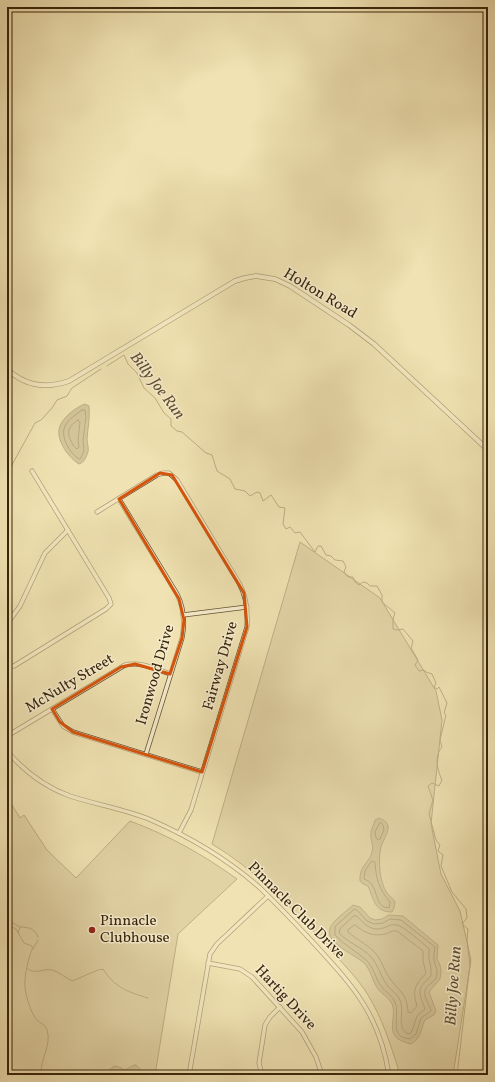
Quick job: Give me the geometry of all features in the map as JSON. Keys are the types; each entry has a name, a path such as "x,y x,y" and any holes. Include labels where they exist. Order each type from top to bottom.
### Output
{"street":[{"name":"Holton Road","path":"7,369 20,380 34,385 54,385 69,381 235,281 256,276 267,277 290,286 366,337 488,450"},
{"path":"7,667 14,666 110,606 109,598 32,471"},
{"name":"Fairway Drive","path":"119,499 157,475 169,473 175,477 239,583 244,593 247,607 247,627 191,810 179,833"},
{"path":"97,512 119,499"},
{"name":"Ironwood Drive","path":"119,499 177,594 183,615 183,633 146,754"},
{"path":"7,624 20,606 45,553 68,530"},
{"path":"183,615 247,607"},
{"name":"McNulty Street","path":"7,736 127,665 141,665 170,674"},
{"path":"52,709 63,726 73,732 202,772"},
{"name":"Pinnacle Club Drive","path":"7,751 39,781 60,792 80,799 120,809 150,820 179,833 208,849 234,867 268,896 340,971 356,990 372,1017 379,1033 384,1047 389,1075"},
{"path":"189,1075 210,954 217,944 268,896"},
{"name":"Hartig Drive","path":"208,963 240,969 248,973 295,1023 308,1040 322,1075"},
{"path":"262,1075 259,1063 265,1025 270,1017 280,1007"}],"highlighted area":[{"path":"160,473 172,475 244,593 247,627 202,772 73,732 60,722 52,709 121,667 135,664 170,674 182,638 184,620 179,599 119,499"}],"shaded area":[{"path":"300,542 380,598 436,691 442,720 431,824 441,874 460,911 471,960 453,1075 398,1075 398,1068 382,1022 368,995 359,982 287,904 244,866 212,844"},
{"path":"7,797 20,818 24,815 47,850 76,878 130,821 185,846 237,879 178,934 155,1075 7,1075"}],"water":[{"path":"85,404 89,406 87,439 88,452 83,462 79,464 75,462 62,445 59,430 62,422 69,414"},
{"path":"379,818 386,822 388,826 387,833 381,847 379,864 384,888 395,902 392,912 382,910 378,907 373,900 368,886 360,881 361,871 372,852 373,847 371,830 375,820"},
{"path":"353,905 360,907 370,918 375,920 382,919 389,915 403,916 438,945 437,959 440,965 440,979 429,992 436,1011 434,1015 425,1020 419,1036 411,1044 401,1041 393,1032 393,1008 391,1002 378,989 366,965 337,945 330,937 330,927"},
{"path":"134,1065 140,1069 140,1075 107,1075 109,1070 114,1066 125,1070"}],"waterway":[{"name":"Billy Joe Run","path":"107,366 124,355 128,364 137,373 144,388 155,398 164,413 171,419 171,426 177,431 182,432 206,453 212,455 217,471 230,479 235,489 245,491 250,496 257,492 260,493 263,501 271,495 279,507 285,508 283,524 286,529 290,527 295,533 300,532 315,552 318,546 321,546 326,555 331,556 335,560 343,561 346,567 344,572 348,577 353,577 355,582 359,585 363,582 370,586 377,586 382,595 382,602 395,613 393,619 393,629 403,629 413,641 411,648 418,660 415,665 419,671 424,670 432,674 436,683 434,687 437,689 439,687 447,703 444,713 446,715 440,740 442,747 437,758 442,780 439,786 432,783 428,786 433,800 429,814 436,840 440,845 438,851 443,855 441,866 452,892 466,909 467,918 462,924 468,929 467,940 470,965 457,1075"},
{"name":"Billy Joe Run","path":"7,475 35,423 41,420 57,400 67,396 72,388 101,369"},
{"path":"7,923 11,922 20,927 18,933"},
{"path":"7,924 16,929 24,943 32,946 26,972 25,988 33,1014 47,1030 48,1041 42,1063 41,1075"},
{"path":"20,927 33,930 38,937"},
{"path":"33,949 38,940"},
{"path":"28,969 31,971 52,970 72,981 103,969 117,985 134,994 148,998"}],"place":[{"name":"Pinnacle Clubhouse","path":"92,930"}]}
